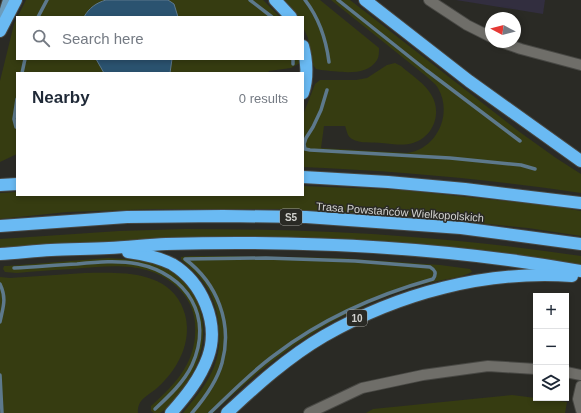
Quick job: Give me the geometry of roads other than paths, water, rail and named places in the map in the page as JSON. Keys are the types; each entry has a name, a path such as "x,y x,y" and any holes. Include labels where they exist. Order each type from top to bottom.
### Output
{"highway":[{"path":"0,31 16,0"},
{"path":"275,0 290,16"},
{"path":"365,0 468,81 581,161"},
{"path":"378,0 412,36"},
{"path":"304,49 306,75 304,87"},
{"path":"304,177 465,188 581,203"},
{"path":"0,185 16,184"},
{"name":"Trasa Powstańców Wielkopolskich","path":"0,226 126,217 306,217 461,228 581,244"},
{"path":"0,254 164,244 299,244 370,247 458,254 548,265 581,271"},
{"path":"109,248 144,254 159,258 172,264 194,283 207,307 211,338 209,356 202,373 192,388 171,413"},
{"name":"10","path":"227,413 279,367 302,350 347,324 381,308 411,297 463,283 513,276 558,275 581,277"}],"main road":[{"path":"0,26 8,0"}],"street":[{"path":"429,0 467,25 485,34"},
{"path":"518,48 581,65"},
{"path":"309,413 362,388 423,375 488,366 533,369"},
{"path":"569,373 581,375"},
{"path":"581,386 578,400 581,410"}],"water":[{"path":"106,0 168,0 174,4 178,16 85,16 93,6"},
{"path":"97,60 172,60 170,72 103,72"}],"waterway":[{"path":"39,16 47,0"},
{"path":"250,0 271,16"},
{"path":"305,0 318,21 326,45 329,62"},
{"path":"338,0 426,70 520,141"},
{"path":"22,72 25,60"},
{"path":"327,90 321,110 306,138 304,144 305,149 450,158 521,165 535,169"},
{"path":"16,106 14,119 16,127"},
{"path":"192,413 210,390 220,370 225,348 225,333 224,319 214,292 206,280 185,259 266,258 355,261 430,267 434,271 435,275 433,279 371,300 312,329 267,361 242,382 210,413"},
{"path":"14,268 100,262 130,263 155,269 170,277 182,288 192,300 198,315 200,330 198,347 192,365 185,377 171,394 155,409"},
{"path":"0,284 4,299 0,322"},
{"path":"0,375 2,413"}]}
